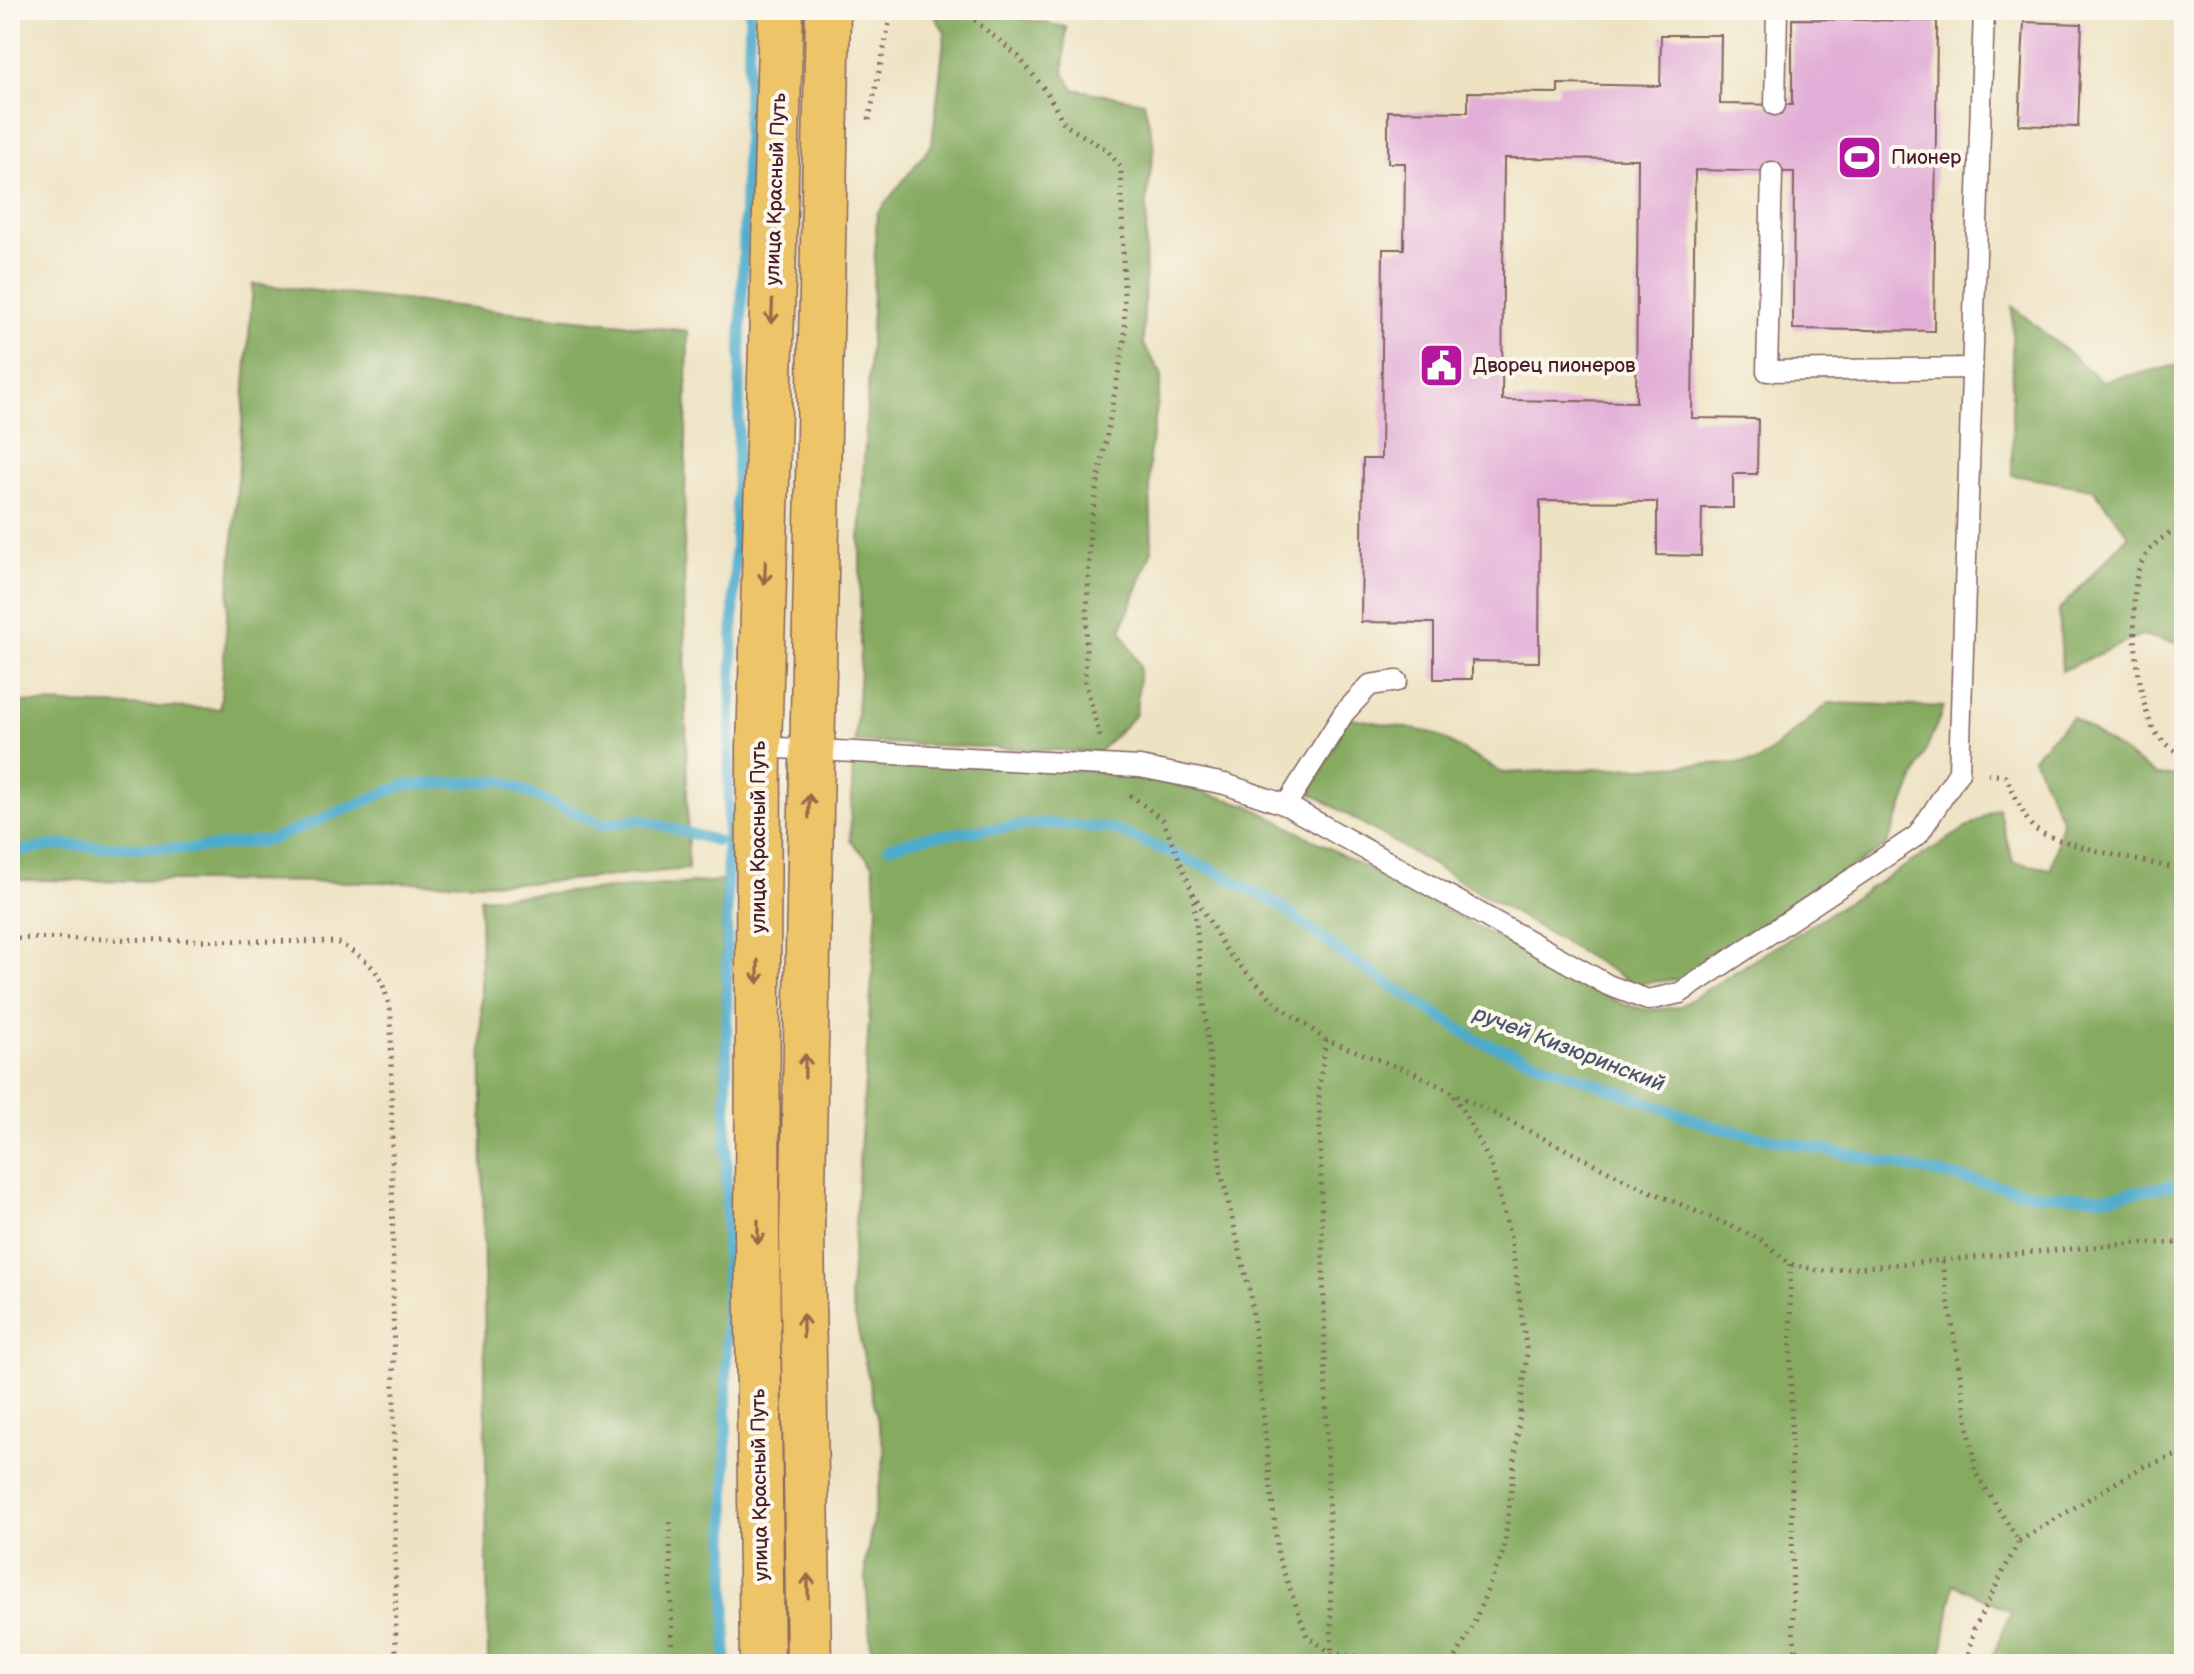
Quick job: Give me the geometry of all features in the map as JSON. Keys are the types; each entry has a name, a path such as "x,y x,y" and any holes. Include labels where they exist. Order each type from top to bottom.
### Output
{"main road":[{"name":"улица Красный Путь","path":"762,1664 757,1233 759,747 781,10"},
{"path":"809,1664 802,1234 828,10"}],"lane":[{"path":"1775,105 1777,10"},
{"path":"759,747 1140,767 1225,784 1286,805 1608,985 1648,1000 1680,993 1918,835 1959,772 1984,10"},
{"path":"1772,172 1767,371 1972,368"},
{"path":"1286,805 1344,713 1370,685 1397,681"}],"path":[{"path":"962,10 1018,56 1046,91 1065,125 1107,150 1121,167 1125,337 1090,526 1085,681 1108,765 1137,803 1163,820 1192,891 1227,952 1276,1003 1326,1040 1414,1073 1636,1185 1760,1239 1790,1264 1821,1271 2137,1243 2184,1243"},
{"path":"2184,526 2158,538 2139,567 2133,604 2138,674 2154,732 2184,757"},
{"path":"1959,772 2005,776 2033,828 2050,837 2159,866 2184,869"},
{"path":"1192,891 1221,1172 1251,1297 1278,1556 1307,1636 1332,1654 1442,1664"},
{"path":"10,938 337,942 369,961 382,977 391,1014 396,1664"},
{"path":"1326,1040 1319,1087 1332,1664"},
{"path":"1452,1092 1490,1162 1511,1239 1527,1353 1504,1550 1470,1632 1452,1664"},
{"path":"1942,1262 1976,1474 2019,1541"},
{"path":"1790,1264 1793,1630 1798,1664"},
{"path":"1966,1664 1974,1629 2019,1541 2142,1467 2184,1453"},
{"path":"670,1522 672,1664"}],"green space":[{"path":"931,10 978,10 1066,27 1064,73 1074,89 1144,102 1154,144 1147,199 1143,344 1162,375 1149,457 1152,550 1121,630 1140,666 1136,714 1099,752 855,742 860,668 860,540 877,214 932,144 945,32"},
{"path":"253,284 688,331 684,551 688,869 535,883 10,880 10,702 220,709"},
{"path":"2012,306 2102,381 2184,364 2184,645 2141,635 2062,671 2059,610 2129,535 2093,489 2012,475"},
{"path":"1829,703 1944,707 1887,845 1680,979 1634,984 1311,793 1348,717 1433,733 1503,773 1758,762"},
{"path":"2072,717 2157,776 2184,775 2184,1663 1997,1664 1992,1658 2011,1611 1953,1584 1941,1664 872,1664 865,1565 885,1453 850,1295 877,907 873,864 850,840 853,759 1130,772 1248,805 1622,1004 1648,1010 1679,1007 1998,808 2013,862 2051,869 2062,820 2033,757"},
{"path":"722,881 723,1664 488,1664 480,898"}],"building":[{"name":"Дворец пионеров","path":"1792,19 1937,21 1934,331 1793,329 1794,172 1695,170 1692,418 1758,419 1757,474 1733,474 1733,508 1702,508 1701,556 1657,555 1657,502 1540,501 1539,662 1472,661 1472,679 1434,679 1434,623 1361,622 1363,459 1381,459 1383,249 1404,249 1405,163 1388,163 1388,111 1468,112 1468,92 1558,93 1558,84 1660,86 1661,35 1721,35 1720,104 1792,105","holes":["1504,158 1638,159 1636,402 1502,400"]},
{"path":"2024,22 2082,24 2078,127 2019,125"}],"waterway":[{"path":"726,1664 727,852 750,10"},
{"name":"ручей Кизюринский","path":"10,853 54,845 191,849 271,840 404,785 501,781 603,825 639,819 717,841"},
{"name":"ручей Кизюринский","path":"889,847 930,836 1043,823 1113,829 1215,871 1281,906 1341,953 1477,1040 1715,1127 2042,1195 2106,1197 2184,1183"}],"place":[{"name":"Пионер","path":"1860,158"},
{"name":"Дворец пионеров","path":"1442,366"}]}
